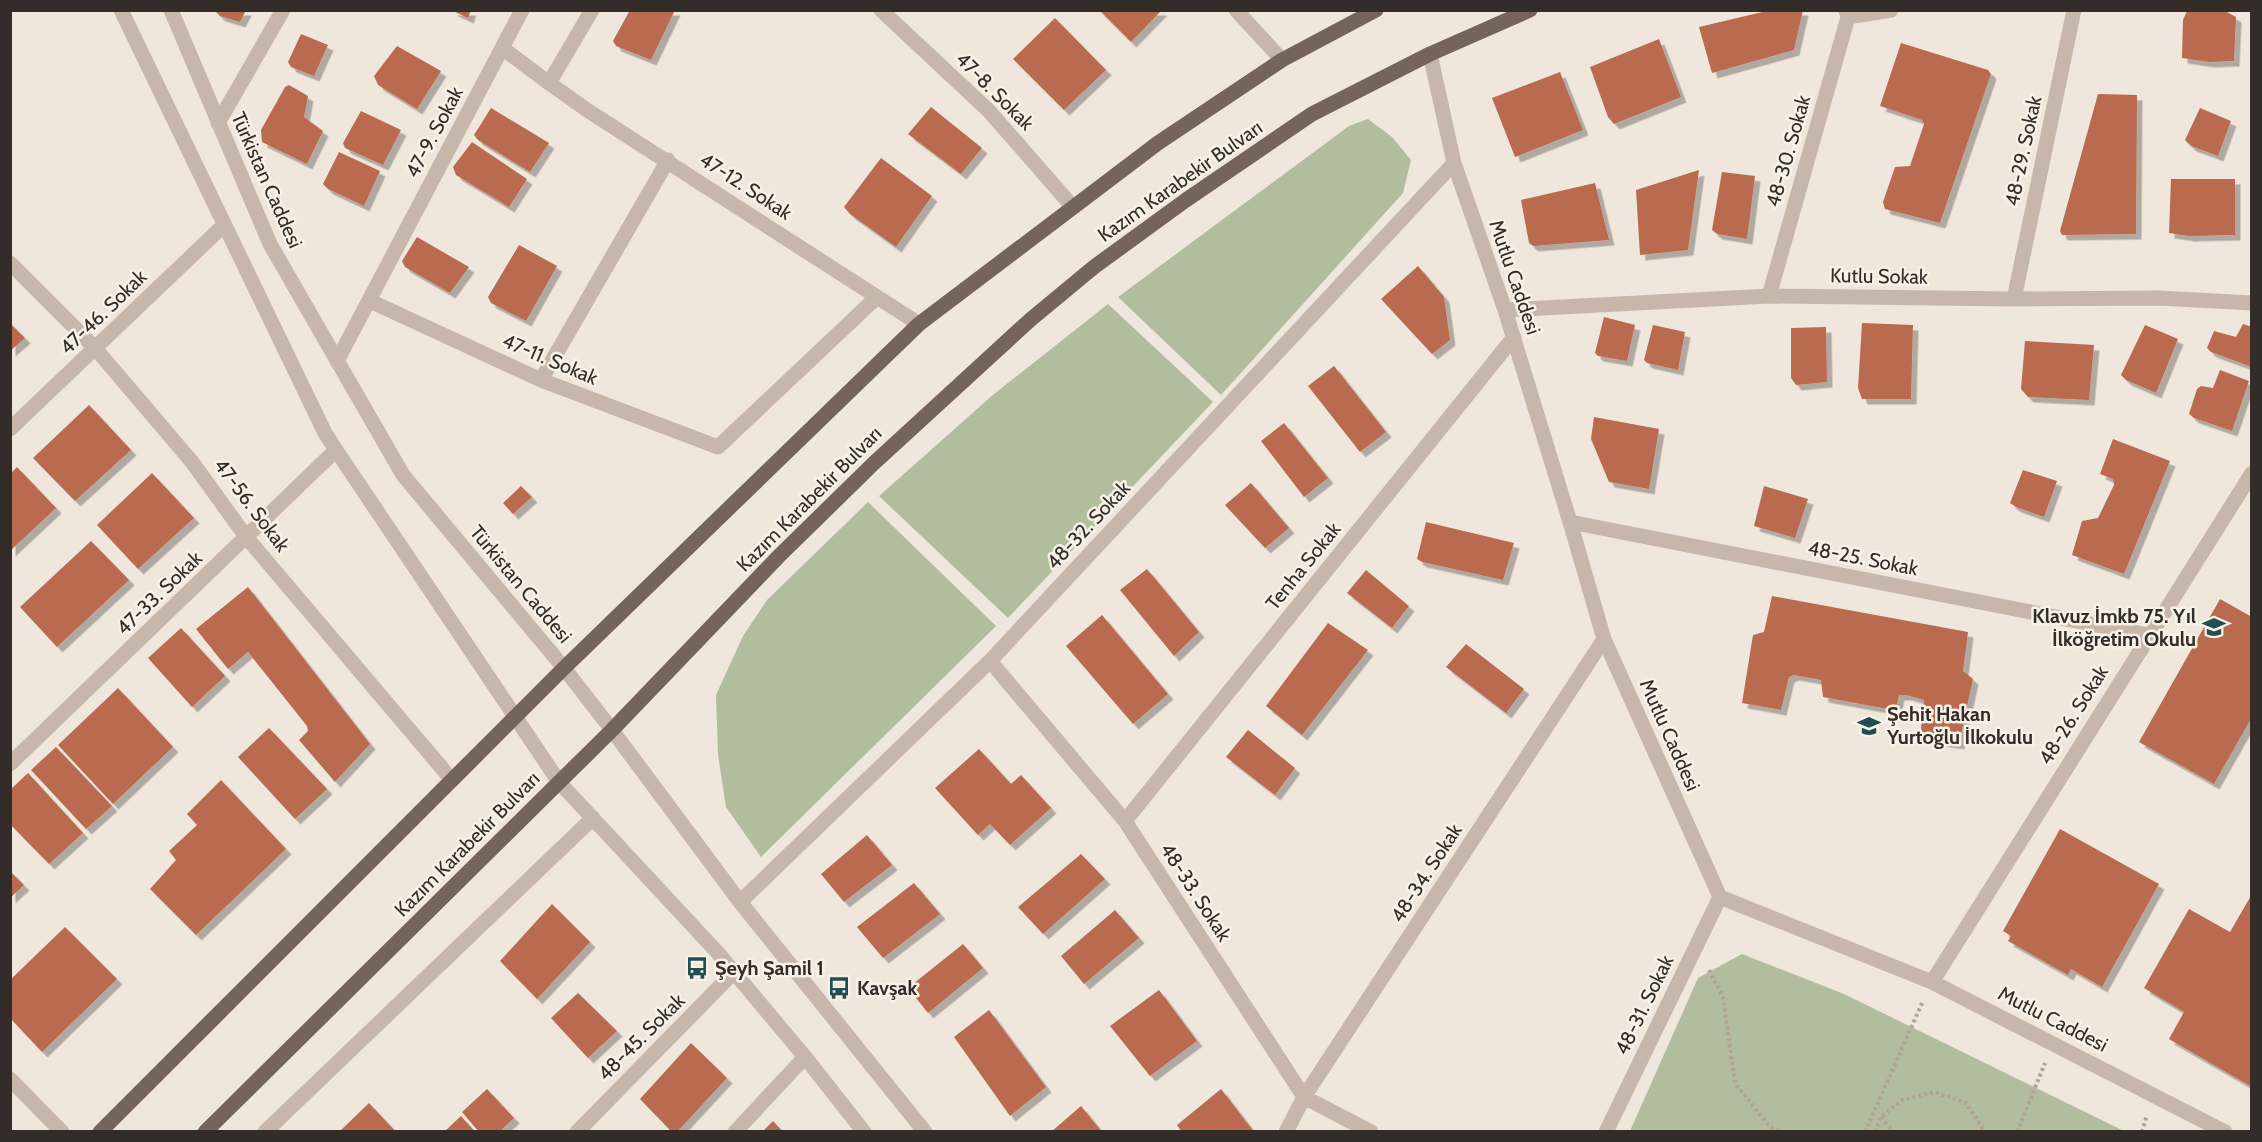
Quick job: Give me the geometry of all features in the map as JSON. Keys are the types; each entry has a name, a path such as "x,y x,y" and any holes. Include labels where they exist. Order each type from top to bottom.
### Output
{"main road":[{"path":"100,1131 564,668 919,324 1158,142 1282,60 1376,10"},
{"name":"Kazım Karabekir Bulvarı","path":"205,1131 612,730 780,556 866,471 1030,320 1094,267 1186,200 1312,114 1430,54 1530,10"}],"street":[{"path":"121,10 325,433 336,450 559,782 734,972 864,1131"},
{"name":"Türkistan Caddesi","path":"171,10 270,244 403,475 564,668 740,902 925,1131"},
{"path":"218,123 283,10"},
{"name":"47-9. Sokak","path":"337,361 522,10"},
{"path":"502,48 549,83 592,10"},
{"name":"47-8. Sokak","path":"881,10 990,111 1072,206"},
{"path":"1236,10 1282,60"},
{"path":"1847,14 1891,10"},
{"name":"48-29. Sokak","path":"2014,299 2074,10"},
{"name":"48-30. Sokak","path":"1769,296 1847,14"},
{"name":"Mutlu Caddesi","path":"1430,54 1454,163 1514,337 1604,639 1720,897 1932,982 2225,1131"},
{"name":"47-12. Sokak","path":"549,83 587,110 668,160 919,324"},
{"path":"541,380 668,160"},
{"name":"48-32. Sokak","path":"740,902 990,661 1454,163"},
{"name":"47-46. Sokak","path":"10,429 224,225"},
{"name":"47-56. Sokak","path":"10,263 96,348 192,462 247,538 452,780"},
{"name":"Kutlu Sokak","path":"1505,310 1769,296 2158,298 2252,303"},
{"name":"47-11. Sokak","path":"370,302 541,380 718,447 877,297"},
{"name":"Tenha Sokak","path":"1125,821 1514,337"},
{"name":"47-33. Sokak","path":"10,764 336,450"},
{"name":"48-26. Sokak","path":"1932,982 2252,472"},
{"name":"48-25. Sokak","path":"1570,522 2148,635"},
{"name":"48-34. Sokak","path":"1286,1131 1304,1097 1604,639"},
{"name":"48-33. Sokak","path":"990,661 1125,821 1304,1097"},
{"path":"265,1131 593,818"},
{"name":"48-31. Sokak","path":"1606,1131 1720,897"},
{"name":"48-45. Sokak","path":"577,1131 734,972"},
{"path":"735,1131 805,1057"},
{"path":"10,1079 62,1131"},
{"path":"1304,1097 1371,1131"}],"path":[{"path":"1696,945 1723,997 1735,1083 1770,1126 1779,1131"},
{"path":"1865,1131 1932,982"},
{"path":"2017,1131 2053,1043"},
{"path":"1875,1131 1881,1117 1902,1100 1934,1092 1966,1103 1985,1131"},
{"path":"1881,1117 1894,1131"}],"green space":[{"path":"1368,119 1392,137 1411,160 1403,193 1221,395 1118,297 1349,126"},
{"path":"1108,304 1213,402 1008,618 879,496 994,394"},
{"path":"868,502 996,626 761,857 726,807 718,755 716,695 743,636 767,600"},
{"path":"1742,954 1844,994 2124,1131 1630,1131 1698,978"}],"building":[{"path":"214,10 246,10 240,22 220,16"},
{"path":"451,10 471,10 468,18"},
{"path":"630,10 675,10 651,60 616,46 613,41"},
{"path":"1099,10 1162,10 1131,42"},
{"path":"1771,10 1803,10 1794,50 1712,73 1699,27"},
{"path":"2187,11 2227,12 2236,17 2234,61 2209,62 2182,58 2183,20"},
{"path":"1055,18 1106,70 1064,110 1013,59"},
{"path":"301,34 328,45 314,76 291,67 288,62"},
{"path":"1659,39 1681,97 1614,124 1608,117 1590,67"},
{"path":"1901,43 1988,70 1991,74 1940,223 1885,209 1883,202 1895,167 1910,166 1924,124 1922,120 1880,106"},
{"path":"397,46 441,71 417,109 378,85 374,76"},
{"path":"1560,72 1583,130 1515,157 1492,98"},
{"path":"289,85 308,96 304,117 323,131 307,164 262,142 261,130 285,87"},
{"path":"2098,94 2137,95 2136,234 2062,235 2060,231"},
{"path":"931,107 982,148 961,174 908,134"},
{"path":"491,108 549,143 530,172 478,140 474,135"},
{"path":"2200,108 2231,121 2218,156 2191,146 2185,140"},
{"path":"361,111 401,130 383,165 345,148 343,143"},
{"path":"472,142 527,179 509,207 456,175 453,167"},
{"path":"339,152 380,171 364,206 328,189 323,184"},
{"path":"881,158 932,196 896,247 850,214 844,207"},
{"path":"1699,170 1688,250 1640,255 1636,190"},
{"path":"1722,172 1755,176 1747,239 1717,234 1712,230"},
{"path":"2171,179 2235,179 2235,235 2189,236 2169,233"},
{"path":"1595,183 1609,240 1533,246 1529,243 1521,200"},
{"path":"417,237 469,267 450,293 405,267 402,261"},
{"path":"519,245 557,266 526,321 491,303 488,297"},
{"path":"1418,266 1444,297 1450,340 1432,354 1381,299"},
{"path":"1604,317 1635,325 1627,361 1598,356 1595,353"},
{"path":"10,323 25,338 10,351"},
{"path":"1862,323 1913,325 1911,399 1862,399 1858,388"},
{"path":"2243,324 2252,327 2252,367 2211,352 2207,348 2214,331 2236,337"},
{"path":"1653,325 1685,332 1678,370 1647,363 1644,360"},
{"path":"2145,325 2178,339 2156,393 2126,380 2121,375"},
{"path":"1826,327 1827,382 1796,385 1791,378 1791,328"},
{"path":"2025,341 2094,345 2089,400 2028,397 2021,389"},
{"path":"1334,366 1386,432 1360,452 1308,386"},
{"path":"2220,370 2249,381 2232,431 2194,418 2189,414 2197,389 2201,386 2213,388"},
{"path":"89,405 131,450 75,501 33,458"},
{"path":"1594,417 1659,429 1649,489 1609,482 1591,439"},
{"path":"1284,423 1328,478 1304,497 1261,441"},
{"path":"2113,439 2170,461 2124,574 2072,555 2082,521 2098,518 2114,485 2113,479 2100,474"},
{"path":"17,467 56,508 10,551 10,474"},
{"path":"2023,470 2057,481 2044,517 2010,503"},
{"path":"152,473 194,518 138,569 97,525"},
{"path":"1251,483 1289,528 1265,548 1225,505"},
{"path":"521,486 532,497 513,514 503,503"},
{"path":"1764,486 1808,499 1795,538 1754,526"},
{"path":"1426,522 1514,543 1503,580 1417,559"},
{"path":"91,541 129,580 57,647 20,607"},
{"path":"1147,569 1199,632 1174,656 1120,590"},
{"path":"1366,570 1409,606 1392,628 1347,593"},
{"path":"248,587 370,744 335,782 299,740 308,731 307,726 248,652 228,669 196,629"},
{"path":"1772,596 1968,632 1963,671 1973,679 1959,744 1920,738 1924,700 1906,695 1899,695 1896,709 1888,709 1823,697 1821,680 1794,675 1789,677 1781,710 1742,703 1753,635 1764,632"},
{"path":"2220,599 2252,617 2252,717 2214,784 2139,742"},
{"path":"1102,615 1168,694 1133,724 1066,646"},
{"path":"1328,623 1368,650 1302,735 1266,706"},
{"path":"181,628 225,676 192,707 148,658"},
{"path":"1466,644 1524,689 1506,713 1446,667"},
{"path":"118,688 173,747 113,804 58,745"},
{"path":"269,728 327,789 295,819 238,757"},
{"path":"1248,730 1295,768 1275,795 1226,757"},
{"path":"56,747 112,806 86,829 31,770"},
{"path":"979,749 1011,784 1021,775 1051,808 1010,845 990,824 978,835 935,788"},
{"path":"28,773 83,833 49,864 10,824 10,790"},
{"path":"221,780 286,849 196,935 150,889 176,860 169,851 197,825 187,814"},
{"path":"2060,829 2159,884 2102,987 2071,969 2068,975 2008,941 2011,936 2003,931"},
{"path":"867,835 892,865 844,902 821,874"},
{"path":"1081,854 1105,879 1043,934 1018,907"},
{"path":"10,871 24,885 10,898"},
{"path":"914,883 940,914 883,958 857,927"},
{"path":"2252,894 2252,1087 2169,1039 2184,1012 2144,988 2189,909 2230,932"},
{"path":"552,904 590,942 537,999 500,961"},
{"path":"1115,910 1139,938 1084,984 1061,956"},
{"path":"65,927 117,979 42,1052 10,1018 10,980"},
{"path":"963,944 983,968 928,1013 908,988"},
{"path":"1159,990 1197,1041 1150,1076 1110,1026"},
{"path":"578,993 617,1031 588,1058 551,1018"},
{"path":"989,1010 1046,1087 1010,1116 954,1037"},
{"path":"691,1043 727,1078 677,1132 672,1132 640,1099"},
{"path":"487,1089 514,1118 499,1132 479,1132 462,1112"},
{"path":"1221,1089 1254,1132 1182,1132 1177,1125"},
{"path":"369,1103 396,1132 339,1132"},
{"path":"1081,1106 1102,1132 1051,1132"},
{"path":"461,1116 475,1132 444,1132"},
{"path":"773,1121 783,1132 762,1132"}],"place":[{"name":"Klavuz İmkb 75. Yıl İlköğretim Okulu","path":"2214,627"},
{"name":"Şehit Hakan Yurtoğlu İlkokulu","path":"1869,726"},
{"name":"Şeyh Şamil 1","path":"697,968"},
{"name":"Kavşak","path":"839,988"}]}
